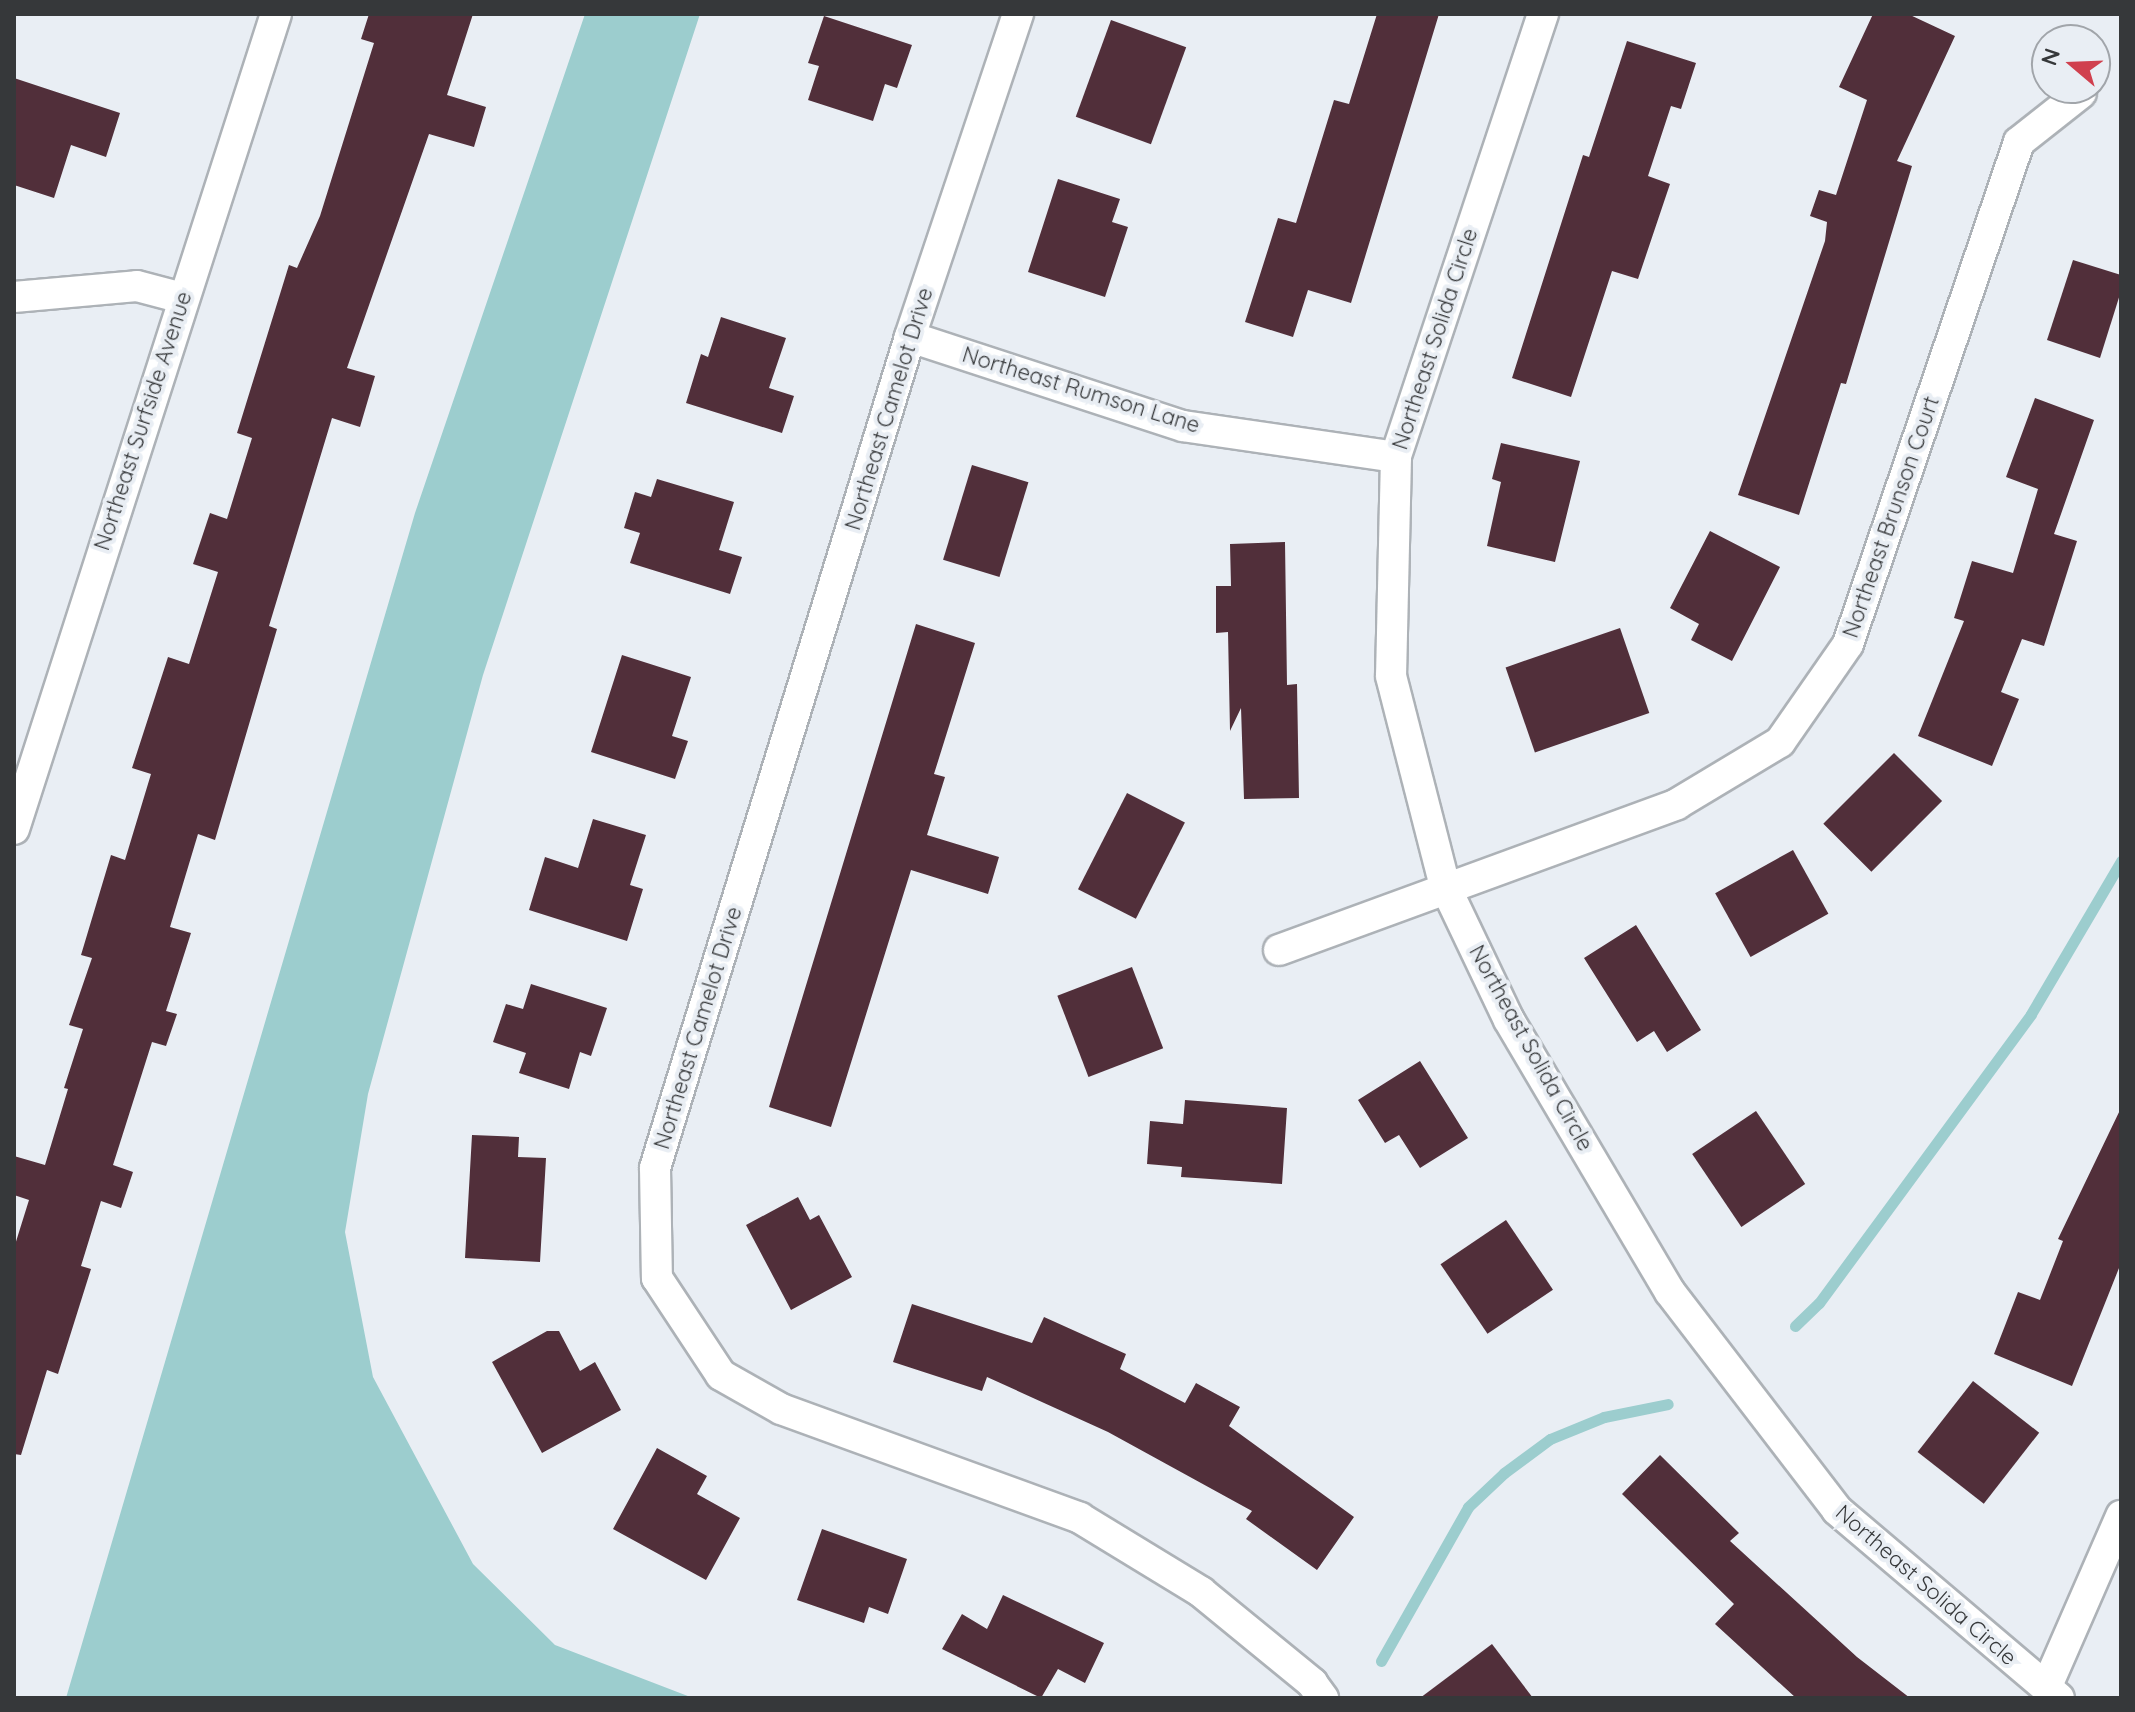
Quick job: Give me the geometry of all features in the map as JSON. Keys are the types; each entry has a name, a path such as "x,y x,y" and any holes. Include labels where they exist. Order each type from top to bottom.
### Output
{"street":[{"name":"Northeast Surfside Avenue","path":"14,829 182,298 276,14"},
{"name":"Northeast Camelot Drive","path":"1018,14 910,337 655,1168 657,1278 721,1375 781,1409 1080,1518 1201,1592 1323,1698"},
{"name":"Northeast Solida Circle","path":"1543,14 1396,457 1391,676 1445,886 1509,1020 1670,1292 1837,1510 2052,1693"},
{"name":"Northeast Brunson Court","path":"1279,950 1445,886 1677,804 1780,742 1848,644 2019,142 2067,104"},
{"path":"14,297 137,286 182,298"},
{"name":"Northeast Rumson Lane","path":"910,337 1183,426 1396,457"},
{"path":"2052,1693 2121,1516"}],"water":[{"path":"585,14 700,14 483,675 368,1094 345,1232 373,1377 473,1564 555,1645 693,1698 66,1698 415,513"}],"building":[{"path":"369,14 473,14 447,95 486,107 474,147 429,134 347,368 375,376 360,427 332,418 269,626 277,629 215,840 198,834 170,927 191,933 166,1011 177,1014 166,1046 152,1042 113,1165 133,1172 121,1208 101,1201 81,1266 91,1269 58,1374 47,1370 21,1455 14,1454 14,1248 29,1200 14,1195 14,1156 45,1165 68,1089 64,1088 83,1029 69,1025 92,958 81,955 111,855 125,860 151,774 132,768 168,657 189,664 218,572 193,564 210,513 227,519 252,438 237,433 289,265 297,268 320,216 374,43 361,39"},
{"path":"1377,14 1439,14 1351,303 1308,290 1293,337 1245,322 1278,218 1296,223 1334,100 1349,104"},
{"path":"1873,14 1908,14 1955,36 1897,161 1912,166 1846,384 1841,383 1799,515 1738,495 1825,241 1827,222 1810,216 1819,190 1836,195 1867,100 1839,87"},
{"path":"824,16 912,45 897,88 885,84 873,121 808,100 819,66 808,63"},
{"path":"1111,20 1186,47 1151,144 1076,117"},
{"path":"1627,41 1696,63 1681,109 1671,106 1648,176 1670,184 1638,279 1612,271 1571,397 1512,378 1583,155 1589,157"},
{"path":"14,78 120,113 106,157 71,145 54,198 14,185"},
{"path":"1058,179 1120,199 1112,222 1128,227 1105,297 1028,272"},
{"path":"2073,260 2121,275 2121,291 2100,358 2047,340"},
{"path":"721,317 786,338 769,388 794,396 782,433 686,403 701,354 708,357"},
{"path":"2035,398 2094,420 2054,534 2077,541 2044,646 2022,639 2001,692 2019,699 1992,766 1918,736 1964,621 1954,618 1972,561 2013,573 2038,489 2006,477"},
{"path":"1501,443 1580,461 1555,562 1487,546 1501,482 1492,479"},
{"path":"972,465 1028,482 999,577 943,560"},
{"path":"657,479 734,502 719,550 742,557 730,594 630,563 640,533 624,528 635,492 651,497"},
{"path":"1710,531 1780,567 1732,661 1691,640 1699,624 1670,608"},
{"path":"1285,542 1287,685 1297,684 1299,798 1244,799 1241,708 1230,731 1228,632 1216,633 1216,586 1231,586 1230,544"},
{"path":"916,624 975,643 934,774 945,777 927,835 999,857 988,894 911,870 831,1127 769,1107"},
{"path":"1620,628 1649,713 1535,752 1506,667"},
{"path":"622,655 691,677 672,736 688,741 675,779 591,752"},
{"path":"1894,753 1942,801 1871,872 1823,824"},
{"path":"1127,793 1185,823 1136,919 1078,889"},
{"path":"593,819 646,835 630,885 643,889 627,941 529,910 545,857 578,868"},
{"path":"1793,850 1828,914 1751,957 1715,893"},
{"path":"1636,925 1701,1030 1667,1052 1654,1031 1637,1042 1584,958"},
{"path":"1132,967 1163,1048 1088,1077 1057,996"},
{"path":"531,984 607,1008 591,1056 580,1052 569,1089 519,1073 526,1053 493,1042 506,1004 523,1009"},
{"path":"1420,1061 1468,1138 1420,1168 1399,1135 1385,1143 1358,1100"},
{"path":"1185,1100 1287,1108 1282,1184 1181,1177 1182,1167 1147,1164 1150,1121 1183,1124"},
{"path":"2121,1108 2121,1263 2072,1386 1994,1354 2018,1292 2040,1300 2063,1241 2058,1239"},
{"path":"1756,1111 1805,1184 1741,1227 1692,1154"},
{"path":"472,1135 519,1137 518,1157 546,1158 540,1262 465,1258"},
{"path":"798,1197 810,1220 819,1215 852,1277 791,1310 746,1225"},
{"path":"1506,1220 1553,1290 1487,1334 1441,1264"},
{"path":"912,1304 1032,1343 1044,1317 1126,1354 1120,1369 1185,1403 1196,1383 1240,1407 1229,1426 1354,1517 1317,1570 1246,1519 1252,1511 1108,1432 987,1377 982,1391 893,1362"},
{"path":"547,1331 559,1331 580,1371 595,1362 621,1410 542,1453 492,1362"},
{"path":"1973,1381 2039,1433 1984,1504 1918,1452"},
{"path":"657,1448 707,1476 697,1494 740,1518 706,1580 613,1529"},
{"path":"1660,1455 1739,1533 1730,1541 1857,1657 1910,1698 1796,1698 1715,1624 1734,1604 1622,1494"},
{"path":"822,1529 907,1559 888,1614 869,1607 864,1623 797,1600"},
{"path":"1003,1595 1104,1643 1085,1683 1058,1669 1041,1698 942,1649 962,1614 987,1629"},
{"path":"1492,1644 1533,1698 1420,1698"}],"waterway":[{"path":"1795,1326 1819,1303 2031,1014 2121,861"},
{"path":"1381,1661 1468,1507 1504,1473 1550,1439 1604,1417 1668,1404"}]}
